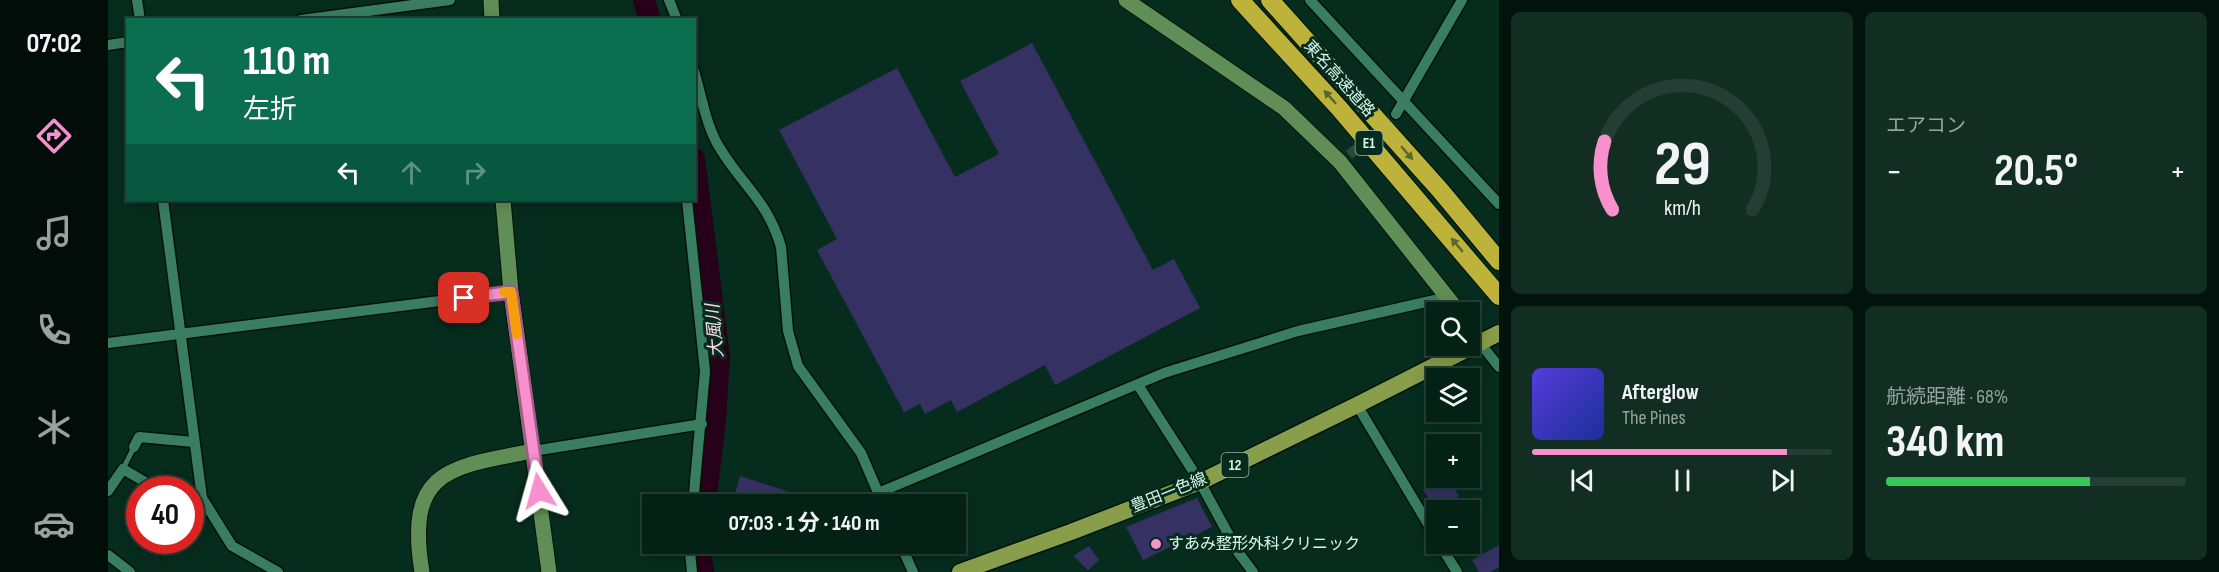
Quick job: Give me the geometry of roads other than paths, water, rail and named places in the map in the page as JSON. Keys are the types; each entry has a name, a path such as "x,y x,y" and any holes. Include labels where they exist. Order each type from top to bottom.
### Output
{"highway":[{"name":"東名高速道路","path":"1240,0 1339,108 1497,293"},
{"name":"東名高速道路","path":"1270,0 1440,190 1499,261"}],"main road":[{"name":"豊田一色線","path":"1480,343 1499,333"},
{"name":"豊田一色線","path":"960,572 1200,482 1454,356"}],"street":[{"path":"137,0 140,18"},
{"path":"316,18 450,0"},
{"path":"492,0 492,18"},
{"path":"669,0 676,18"},
{"path":"1126,0 1284,108 1344,159 1452,302"},
{"path":"1310,0 1499,204"},
{"path":"1396,114 1462,0"},
{"path":"108,45 126,42"},
{"path":"696,78 719,148 759,199 777,234 781,247 788,331 798,366 861,453 878,493 1164,373 1298,331 1448,297"},
{"path":"163,201 202,498 232,546 278,572"},
{"path":"502,201 511,292 549,572"},
{"path":"687,201 705,371 694,494"},
{"path":"108,343 511,292"},
{"path":"1480,343 1499,367"},
{"path":"1138,385 1200,482 1238,552 1253,572"},
{"path":"1357,405 1426,521"},
{"path":"422,572 420,516 428,490 435,481 453,470 468,463 702,424"},
{"path":"134,447 140,437 194,442"},
{"path":"108,491 123,469 135,476"},
{"path":"690,554 692,572"},
{"path":"905,554 913,572"},
{"path":"1446,554 1457,572"},
{"path":"108,555 119,568 130,572"}],"lane":[{"path":"123,469 134,447"}],"waterway":[{"name":"大風川","path":"644,0 649,18"},
{"name":"大風川","path":"696,175 719,357 715,421 706,494"},
{"name":"大風川","path":"700,554 703,572"}],"tunnel":[{"path":"1349,155 1396,114"}],"place":[{"name":"すあみ整形外科クリニック","path":"1156,544"}]}
